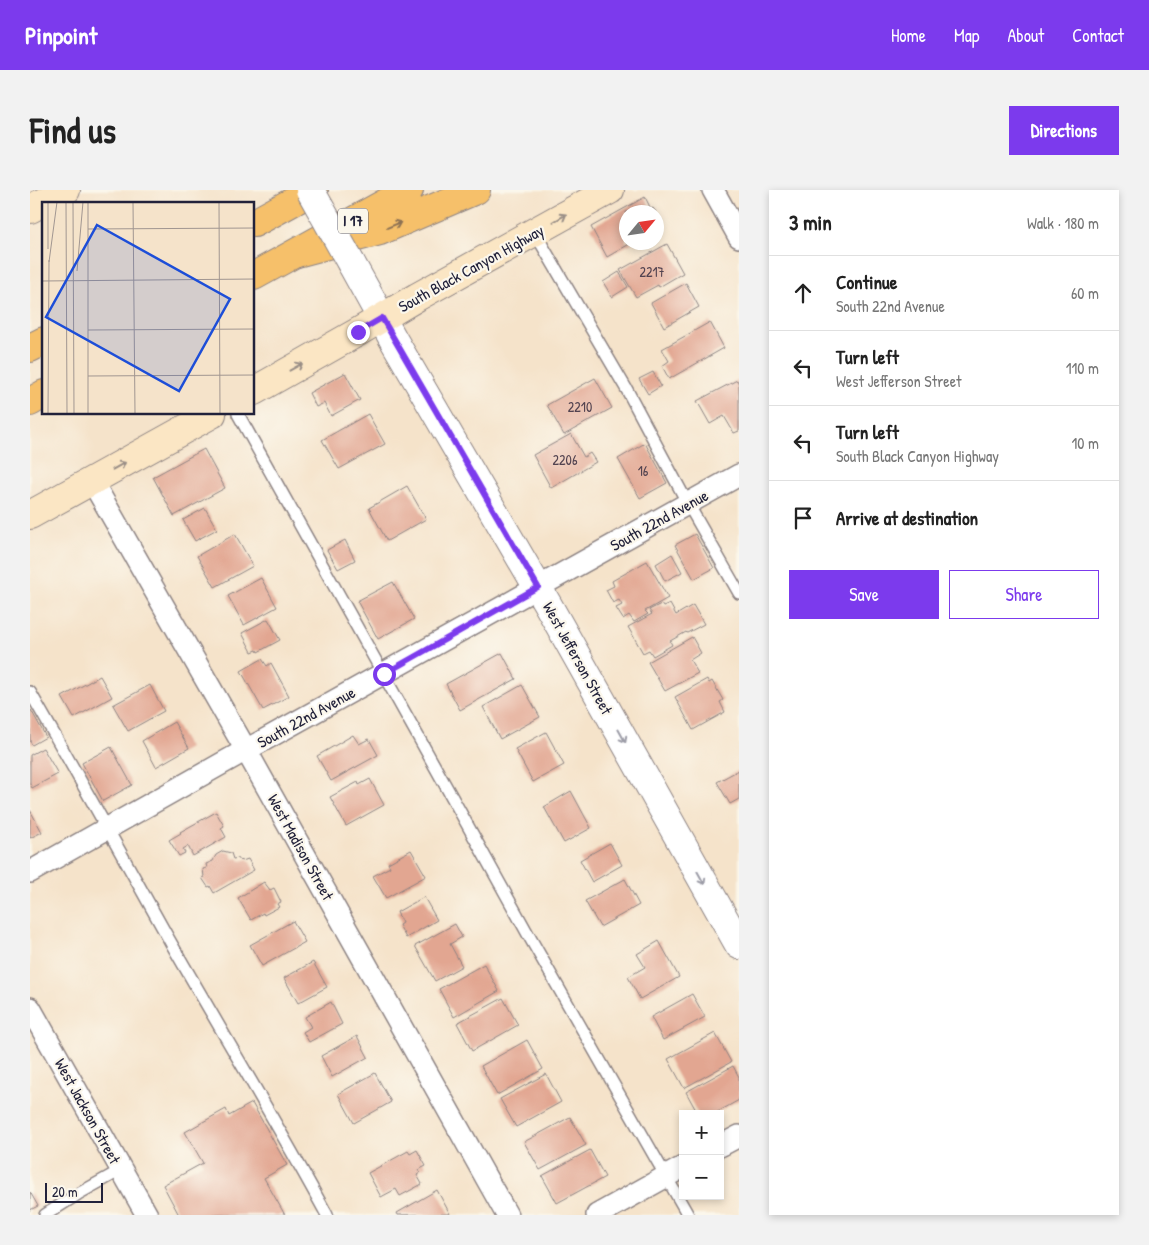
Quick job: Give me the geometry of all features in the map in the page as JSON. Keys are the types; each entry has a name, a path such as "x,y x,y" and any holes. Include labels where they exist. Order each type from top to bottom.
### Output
{"highway":[{"path":"255,222 312,190"},
{"name":"I 17","path":"255,275 409,190"},
{"path":"296,252 380,231 476,190"},
{"path":"30,348 42,342"},
{"path":"30,402 42,395"}],"main road":[{"path":"44,202 66,190"},
{"name":"South Black Canyon Highway","path":"255,389 610,190"},
{"path":"30,210 42,203"},
{"path":"30,515 210,415"}],"street":[{"name":"West Jefferson Street","path":"312,190 382,318 538,587 739,945"},
{"path":"712,190 739,237"},
{"name":"South 22nd Avenue","path":"30,872 739,475"},
{"name":"West Madison Street","path":"92,481 246,750 507,1215"},
{"name":"West Jackson Street","path":"30,1008 147,1215"},
{"path":"724,1144 739,1136"},
{"path":"597,1215 675,1171"}],"lane":[{"path":"534,233 627,390 688,504 739,593"},
{"path":"239,415 534,944 675,1171 688,1215"},
{"path":"30,692 327,1215"},
{"path":"45,1215 122,1170"}],"building":[{"path":"645,197 649,205 631,205"},
{"path":"619,211 619,250 607,257 591,227"},
{"path":"667,244 683,273 659,287 658,285 636,297 620,270 656,250 664,250 664,246"},
{"path":"619,272 628,287 612,297 603,282"},
{"path":"686,283 699,307 664,327 651,303"},
{"path":"710,322 724,348 669,379 662,366 669,361 662,349"},
{"path":"653,372 661,386 648,394 639,379"},
{"path":"345,373 360,400 331,416 324,403 316,407 309,393"},
{"path":"595,378 612,408 564,435 547,405"},
{"path":"737,380 739,384 739,431 734,433 724,416 710,424 697,401"},
{"path":"368,414 385,444 339,469 322,440"},
{"path":"571,434 584,457 590,453 596,462 551,488 533,455"},
{"path":"645,443 667,483 640,498 618,459"},
{"path":"204,449 225,488 174,516 153,477"},
{"path":"407,486 426,519 387,541 369,508"},
{"path":"205,508 217,529 195,541 183,520"},
{"path":"235,534 253,566 215,587 197,556"},
{"path":"695,534 714,568 694,579 675,545"},
{"path":"345,540 355,560 338,569 327,550"},
{"path":"672,554 682,572 665,581 656,564"},
{"path":"647,561 668,598 645,611 648,614 634,622 629,615 623,619 616,608 622,605 619,600 613,603 606,590 614,586 612,581"},
{"path":"261,578 277,607 244,625 228,596"},
{"path":"393,582 414,619 378,639 357,601"},
{"path":"661,604 663,607 670,604 676,615 693,605 704,624 670,641 672,645 653,656 649,650 643,653 628,627 652,614 649,610"},
{"path":"268,619 280,640 258,652 257,650 252,652 242,633"},
{"path":"692,637 701,653 690,660 698,673 665,691 648,662"},
{"path":"502,653 516,679 460,710 446,684"},
{"path":"262,659 267,666 271,663 289,696 263,710 241,671"},
{"path":"100,676 112,697 74,718 62,697"},
{"path":"707,679 709,683 712,681 723,700 720,702 725,712 693,730 675,697"},
{"path":"150,685 164,711 128,731 113,705"},
{"path":"522,685 540,717 500,739 483,707"},
{"path":"30,710 46,737 32,745 30,741"},
{"path":"174,722 189,748 156,767 142,741"},
{"path":"546,732 564,765 533,782 515,749"},
{"path":"353,735 359,744 369,739 378,755 331,781 317,756"},
{"path":"111,747 132,785 103,801 82,763"},
{"path":"43,748 58,774 32,788 30,784 30,755"},
{"path":"739,770 739,799 730,804 717,782"},
{"path":"370,779 384,805 346,826 330,797 358,782 359,785"},
{"path":"571,791 591,828 564,843 544,807"},
{"path":"30,810 42,832 30,838"},
{"path":"216,812 224,826 221,828 226,837 193,856 188,846 183,849 185,853 179,856 169,840"},
{"path":"610,843 622,865 592,882 580,860"},
{"path":"411,850 426,876 386,898 373,876 390,867 388,863"},
{"path":"223,851 231,853 233,859 238,858 242,861 248,859 254,870 214,893 202,878 204,877 203,869 207,868 206,864 213,861 216,855"},
{"path":"625,879 639,905 600,927 585,901"},
{"path":"264,882 270,890 274,888 281,902 277,904 279,907 251,920 238,898"},
{"path":"424,897 437,920 406,938 399,925 402,923 397,912"},
{"path":"293,921 305,942 262,966 250,945"},
{"path":"455,924 462,937 450,944 462,966 435,981 415,946"},
{"path":"659,941 679,977 640,999 628,977 645,967 637,954"},
{"path":"313,962 327,987 298,1003 284,978"},
{"path":"484,964 499,991 454,1017 439,989"},
{"path":"692,994 705,1017 663,1040 651,1017"},
{"path":"503,998 518,1025 472,1051 457,1023"},
{"path":"331,1002 342,1024 309,1042 303,1032 311,1027 305,1017"},
{"path":"715,1033 731,1062 684,1088 668,1059"},
{"path":"357,1036 368,1057 332,1077 321,1056"},
{"path":"527,1040 543,1069 497,1095 481,1066"},
{"path":"733,1066 739,1077 739,1100 721,1110 696,1110 686,1092"},
{"path":"375,1073 391,1102 354,1123 338,1094"},
{"path":"546,1074 561,1102 516,1127 500,1099"},
{"path":"252,1103 287,1165 264,1178 285,1215 179,1215 163,1185 203,1163 185,1132 226,1109 229,1116"},
{"path":"570,1117 586,1145 540,1170 524,1142"},
{"path":"417,1150 426,1166 418,1170 420,1173 417,1175 422,1184 400,1196 396,1189 381,1197 368,1173 408,1151 410,1154"},
{"path":"590,1150 605,1177 557,1203 542,1176"},
{"path":"437,1190 450,1214 398,1215 397,1213"},
{"path":"30,1192 38,1206 30,1210"}],"route":[{"path":"358,332 382,318 538,587 384,674"}]}
